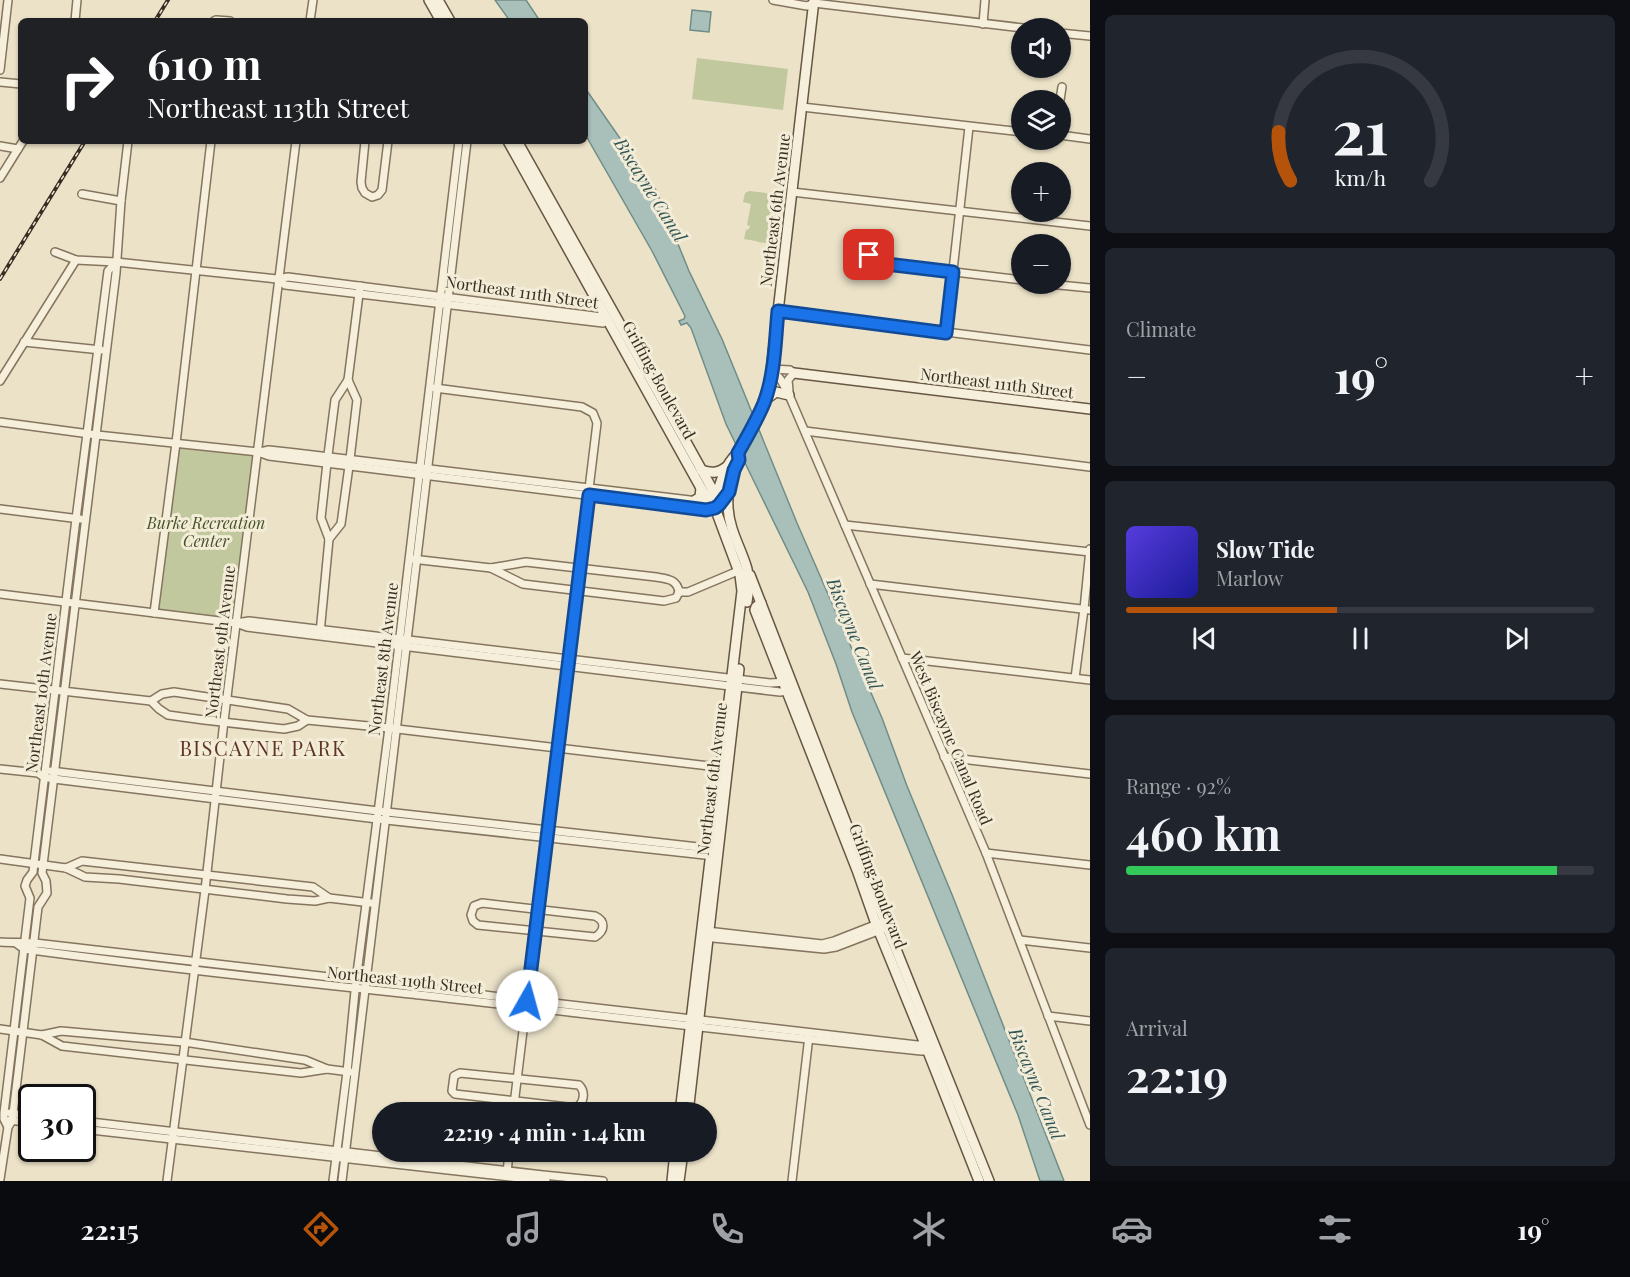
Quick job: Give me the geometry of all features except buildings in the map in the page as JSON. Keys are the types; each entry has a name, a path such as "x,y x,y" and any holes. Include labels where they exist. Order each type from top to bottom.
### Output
{"street":[{"path":"0,70 8,0"},
{"path":"75,18 77,0"},
{"path":"310,18 313,0"},
{"path":"429,0 439,18"},
{"path":"438,0 448,18"},
{"path":"772,0 807,6 814,2 1011,27"},
{"path":"982,24 986,0"},
{"name":"Northeast 6th Avenue","path":"715,503 729,465 738,453 765,400 772,369 814,2"},
{"path":"1071,34 1090,36"},
{"path":"0,82 18,84"},
{"path":"802,107 1011,131"},
{"path":"946,333 969,127"},
{"path":"1071,136 1090,139"},
{"path":"0,178 21,144"},
{"name":"Northeast 10th Avenue","path":"0,1179 11,1121 38,907 47,893 46,881 42,873 116,273 128,144"},
{"path":"154,613 211,144"},
{"name":"Northeast 9th Avenue","path":"167,1181 205,890 296,144"},
{"path":"365,144 361,185 365,193 372,196 378,195 382,190 388,144"},
{"name":"Northeast 8th Avenue","path":"444,300 459,144"},
{"name":"Northeast 8th Avenue","path":"333,1181 365,986 381,815 444,300 467,144"},
{"name":"Griffing Boulevard","path":"510,144 701,470 743,571 753,580 788,686 930,1047 979,1181"},
{"name":"Griffing Boulevard","path":"518,144 557,221"},
{"path":"0,146 18,149"},
{"path":"792,192 1090,226"},
{"path":"82,194 121,201"},
{"name":"Northeast 111th Street","path":"56,252 76,260 278,279 288,278 360,290 602,317 613,321"},
{"path":"0,381 76,260"},
{"name":"Northeast 10th Avenue","path":"2,1115 21,945 30,898 25,886 33,872 42,774 56,690 108,272 116,262"},
{"path":"878,263 1011,279"},
{"path":"1071,286 1090,288"},
{"path":"320,633 328,539 321,518 327,460 335,400 348,380 360,290"},
{"path":"778,311 1090,350"},
{"path":"24,342 106,351"},
{"path":"765,400 776,392 789,395 788,380 794,373 790,370 772,369"},
{"name":"West Biscayne Canal Road","path":"772,369 789,395 805,431 986,853 1090,1125"},
{"name":"Northeast 111th Street","path":"794,373 1090,409"},
{"path":"328,539 341,524 350,463 357,400 348,380"},
{"path":"433,388 577,406 586,408 597,420 598,427 547,833 536,932 527,1004 518,1078 515,1102 455,1094 452,1091 452,1082 454,1076 460,1073 518,1078 579,1085 583,1090 582,1102"},
{"name":"Griffing Boulevard","path":"658,400 701,488 728,513"},
{"path":"0,422 96,435 258,452 269,450 327,460 589,492 706,510 729,492"},
{"path":"805,431 1090,467"},
{"name":"Northeast 6th Avenue","path":"734,683 748,590 728,513 729,492 739,460 738,453"},
{"path":"701,470 716,472 729,465"},
{"path":"694,501 700,497 701,488"},
{"path":"589,492 715,503"},
{"path":"0,509 86,520"},
{"path":"845,525 1090,551 1087,609 1076,678"},
{"path":"413,559 491,568 526,562 669,579 675,583 679,592"},
{"path":"491,568 522,584 664,601 673,600 679,592"},
{"path":"679,592 688,592 743,571"},
{"name":"Griffing Boulevard","path":"742,585 743,571"},
{"path":"870,584 1087,609"},
{"name":"Northeast 6th Avenue","path":"682,1102 715,852 734,683 742,585"},
{"path":"0,594 236,622 249,621 320,633 734,683 788,686"},
{"path":"902,658 1090,680"},
{"path":"0,684 151,701 168,715 204,720 284,729 298,726 307,720"},
{"path":"151,701 162,694 174,692 288,709 307,720 558,747 724,768"},
{"path":"944,757 1090,774"},
{"path":"0,769 715,852"},
{"path":"986,853 1090,865"},
{"path":"0,859 66,868 85,877 296,900 315,901 329,898 371,903"},
{"path":"66,868 82,861 313,887 329,898"},
{"name":"Northeast 8th Avenue","path":"342,1181 346,1155 356,985 371,903"},
{"path":"482,903 538,909 595,916 600,919 603,929 595,937 536,932 478,925 473,921 471,915 474,906 482,903"},
{"path":"705,934 822,944 882,926"},
{"path":"1020,940 1090,948"},
{"name":"Northeast 119th Street","path":"0,942 194,971 356,985 809,1037 930,1047"},
{"name":"Northeast 119th Street","path":"34,947 196,962 356,985"},
{"path":"1048,1016 1090,1021"},
{"name":"Northeast 6th Avenue","path":"689,1102 694,1023"},
{"path":"0,1029 42,1035 62,1046 301,1073 327,1069"},
{"path":"42,1035 61,1031 184,1042 305,1060 327,1069 351,1072"},
{"path":"792,1181 809,1037"},
{"name":"Griffing Boulevard","path":"930,1047 989,1181"},
{"path":"1081,1102 1090,1103"},
{"path":"2,1115 11,1121 18,1122"},
{"path":"2,1115 11,1121 18,1119"},
{"path":"96,1123 173,1135 546,1181"},
{"path":"96,1130 173,1135"},
{"path":"672,1181 674,1162"},
{"path":"680,1181 682,1162"},
{"path":"507,1176 603,1181"}],"green space":[{"path":"697,58 788,69 783,110 692,99"},
{"path":"749,191 783,195 777,244 744,239 746,230 750,226 747,225 751,204 743,202 745,193"},
{"name":"Burke Recreation Center","path":"176,443 258,452 236,623 154,613"}],"water":[{"path":"495,0 526,0 538,18 508,18"},
{"path":"692,10 711,12 709,32 690,30"},
{"name":"Biscayne Canal","path":"588,92 656,190 689,271 722,339 797,523 882,718 1064,1181 1040,1181 1018,1115 852,712 808,592 726,424 691,328 687,323 681,325 679,321 685,316 652,251 588,139"}],"railway":[{"path":"157,18 168,0"},
{"path":"0,279 83,144"}],"district":[{"name":"BISCAYNE PARK","path":"263,749"}],"route":[{"path":"527,1001 589,495 706,510 719,505 729,492 739,460 738,453 767,394 778,311 946,333 953,272 878,263 875,257 869,255"}]}
